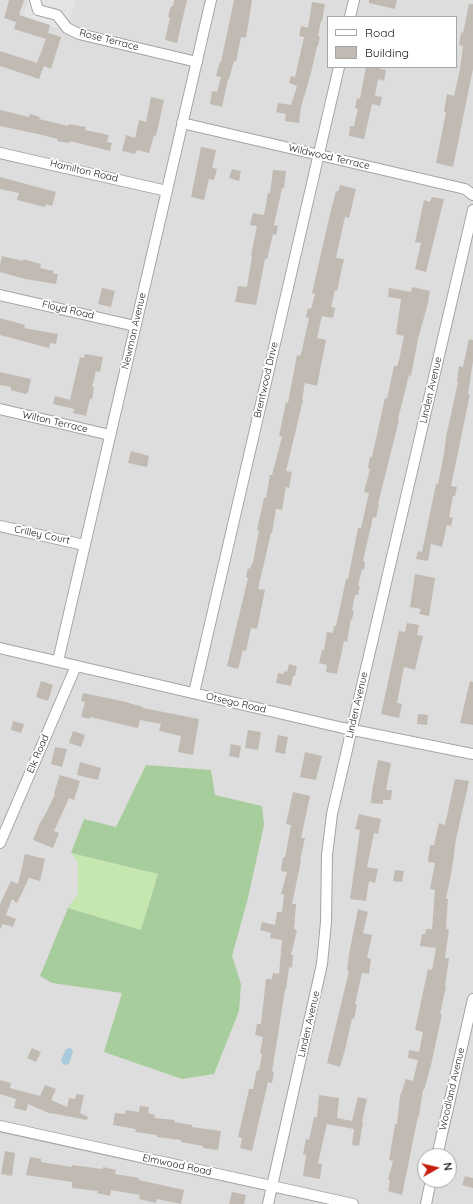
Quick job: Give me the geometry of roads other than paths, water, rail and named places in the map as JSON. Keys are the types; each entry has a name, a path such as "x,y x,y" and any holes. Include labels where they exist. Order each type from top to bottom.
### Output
{"street":[{"name":"Rose Terrace","path":"35,0 38,10 57,15 67,28 79,34 197,62"},
{"name":"Newman Avenue","path":"58,662 211,0"},
{"path":"350,16 354,0"},
{"name":"Brentwood Drive","path":"194,693 339,68"},
{"name":"Wildwood Terrace","path":"182,123 465,189 473,195"},
{"name":"Hamilton Road","path":"0,153 167,191"},
{"name":"Linden Avenue","path":"268,1204 322,964 326,922 326,877 332,814 473,210"},
{"name":"Floyd Road","path":"0,295 135,326"},
{"name":"Wilton Terrace","path":"0,409 110,435"},
{"name":"Crilley Court","path":"0,526 84,545"},
{"name":"Otsego Road","path":"0,648 352,730 473,754"},
{"name":"Elk Road","path":"0,843 76,666"},
{"name":"Woodland Avenue","path":"439,1148 473,999"},
{"name":"Elmwood Road","path":"0,1126 353,1204"},
{"path":"426,1204 430,1188"}],"water":[{"path":"66,1049 72,1049 73,1052 69,1064 65,1065 61,1060"}]}
